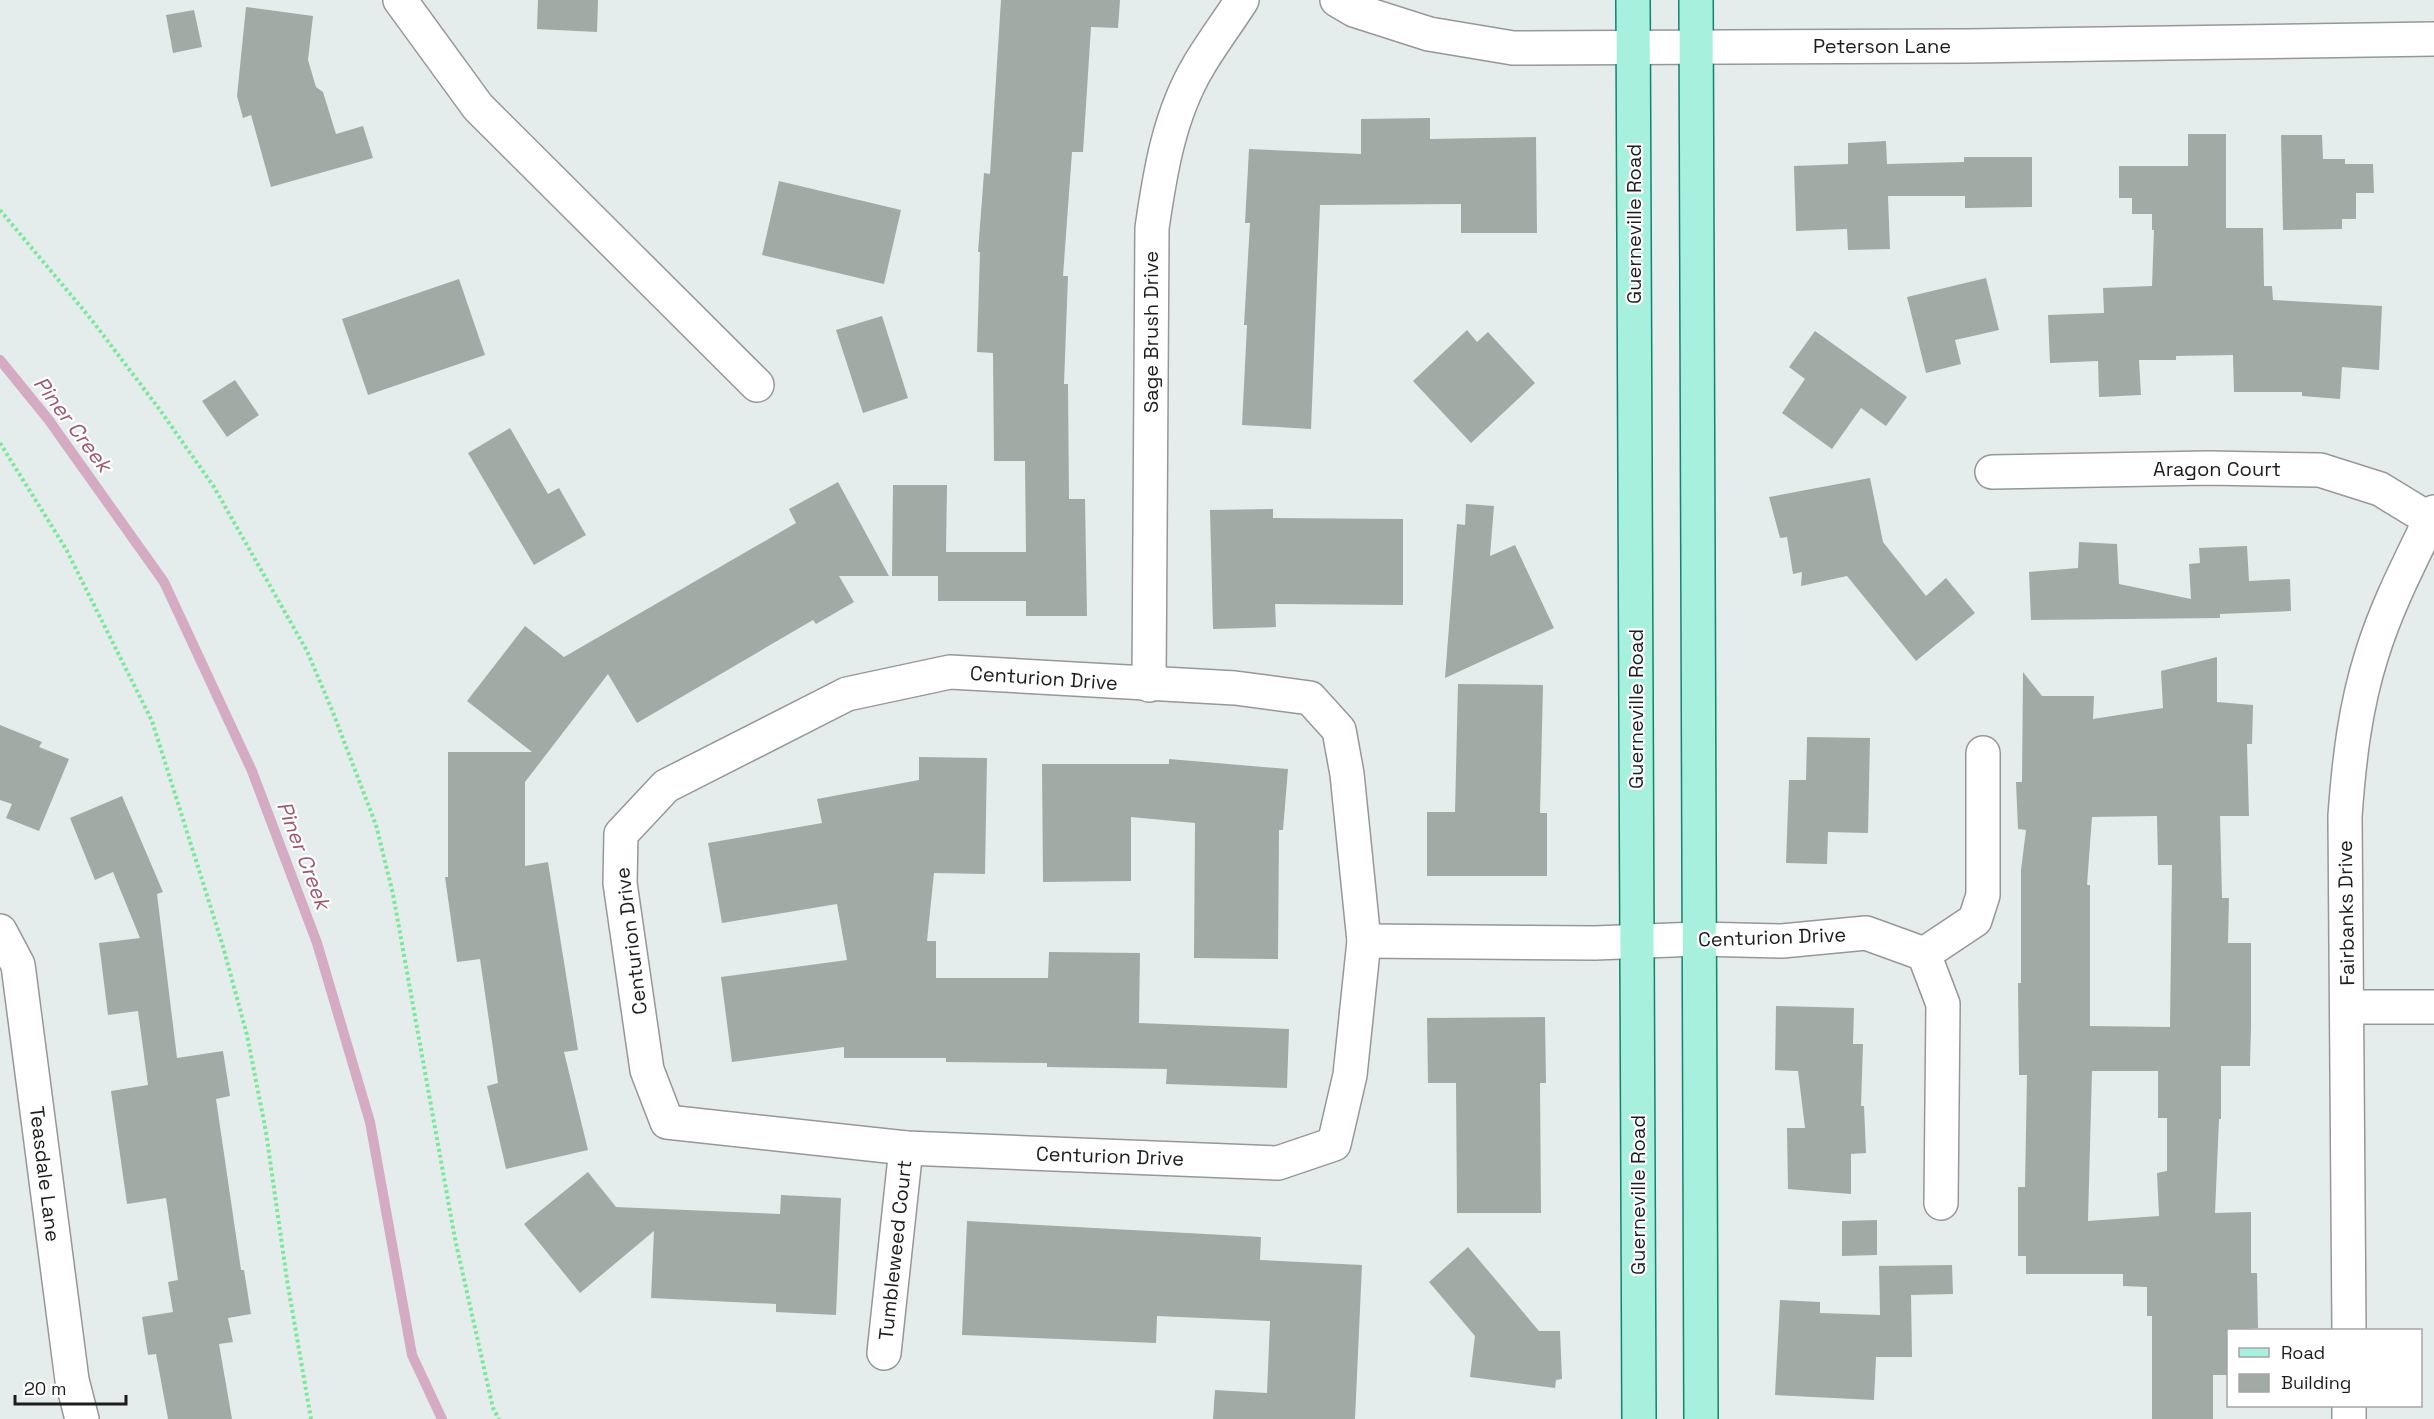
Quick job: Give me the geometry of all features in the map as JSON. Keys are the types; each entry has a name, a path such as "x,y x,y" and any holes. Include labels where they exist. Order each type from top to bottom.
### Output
{"main road":[{"name":"Guerneville Road","path":"1633,0 1639,1419"},
{"path":"1696,0 1701,1419"}],"street":[{"path":"400,0 478,107 757,385"},
{"name":"Sage Brush Drive","path":"1149,685 1152,228 1160,174 1174,121 1197,67 1242,0"},
{"name":"Peterson Lane","path":"1337,0 1354,10 1429,34 1512,48 1968,46 2434,39"},
{"name":"Aragon Court","path":"1992,472 2208,468 2320,470 2380,489 2433,518"},
{"name":"Fairbanks Drive","path":"2349,1329 2345,816 2351,742 2372,654 2404,574 2433,518"},
{"name":"Centurion Drive","path":"951,672 1149,685 1236,688 1310,698 1339,730 1347,774 1364,941 1350,1075 1334,1144 1278,1164 906,1148 667,1122 647,1071 620,882 621,834 666,786 847,694 951,672"},
{"path":"1941,1203 1943,1004 1924,954 1975,920 1983,895 1983,753"},
{"name":"Teasdale Lane","path":"0,931 18,965 72,1380 82,1419"},
{"name":"Centurion Drive","path":"1364,941 1637,942 1698,939 1782,941 1866,933 1924,954"},
{"path":"2347,1007 2434,1007"},
{"name":"Tumbleweed Court","path":"884,1353 906,1148"}],"path":[{"path":"0,210 91,319 160,410 214,487 307,651 332,710 376,825 393,894 455,1239 493,1408 499,1419"},
{"path":"0,443 66,549 152,721 222,943 248,1035 266,1132 287,1280 311,1419"}],"building":[{"path":"538,0 598,0 597,32 537,29"},
{"path":"1001,0 1120,0 1118,28 1091,27 1083,152 1072,152 1063,276 1068,276 1064,384 1068,384 1069,499 1085,499 1087,616 1026,616 1026,601 938,601 938,576 892,576 893,485 947,485 946,552 1026,552 1025,461 994,461 993,353 977,352 980,252 978,252 984,173 990,174"},
{"path":"246,7 313,16 308,60 316,87 323,92 336,134 363,126 373,158 271,187 251,115 243,118 237,96"},
{"path":"194,10 202,47 173,53 166,15"},
{"path":"1430,118 1430,139 1536,137 1537,233 1461,233 1461,204 1320,205 1311,429 1242,425 1247,325 1244,325 1250,223 1245,223 1249,149 1361,154 1361,119"},
{"path":"2188,134 2226,134 2226,228 2263,228 2264,286 2272,286 2273,300 2382,306 2379,370 2342,367 2340,399 2302,396 2302,392 2234,392 2233,355 2176,356 2176,360 2139,360 2141,395 2099,397 2098,361 2050,363 2048,315 2104,313 2103,288 2152,286 2154,230 2152,230 2152,214 2132,214 2132,198 2119,198 2119,166 2188,166"},
{"path":"2281,135 2322,135 2323,159 2345,159 2345,164 2373,164 2374,193 2356,193 2356,219 2342,219 2342,229 2283,230"},
{"path":"1886,141 1887,164 1964,162 1964,157 2032,157 2032,207 1965,208 1965,196 1888,196 1890,249 1848,250 1847,229 1796,231 1794,166 1848,164 1848,143"},
{"path":"779,181 901,210 884,284 762,255"},
{"path":"1986,278 1999,330 1955,340 1961,364 1926,373 1907,297"},
{"path":"459,279 485,355 368,395 342,319"},
{"path":"882,316 908,398 863,413 836,330"},
{"path":"1467,330 1477,342 1488,332 1535,383 1471,443 1413,381"},
{"path":"1815,331 1907,397 1886,426 1861,408 1832,449 1782,413 1805,379 1789,367"},
{"path":"235,380 259,415 227,437 202,401"},
{"path":"510,428 548,494 559,488 586,535 534,565 468,453"},
{"path":"1870,478 1883,542 1926,596 1946,578 1975,613 1916,661 1847,576 1801,586 1802,572 1793,574 1787,537 1780,538 1769,497"},
{"path":"838,482 889,576 839,576 854,602 816,624 813,620 637,723 608,674 525,782 525,866 548,862 578,1050 564,1052 588,1150 506,1169 487,1086 498,1083 480,959 457,962 445,877 448,877 448,752 532,752 467,701 525,626 564,657 796,523 789,509"},
{"path":"1466,504 1494,506 1490,556 1515,545 1554,628 1445,678 1457,524 1465,525"},
{"path":"1273,509 1273,518 1403,519 1403,605 1275,604 1276,627 1213,629 1210,510"},
{"path":"2079,542 2117,544 2119,584 2191,599 2189,564 2200,563 2199,548 2247,546 2249,581 2290,579 2291,611 2220,614 2220,618 2031,620 2029,572 2078,568"},
{"path":"2217,657 2217,702 2253,705 2252,744 2247,744 2249,816 2220,816 2222,898 2229,898 2228,943 2251,943 2251,1027 2250,1066 2221,1066 2221,1119 2219,1119 2215,1213 2251,1212 2251,1273 2257,1273 2258,1328 2227,1329 2227,1375 2213,1375 2213,1419 2152,1419 2152,1316 2147,1316 2147,1287 2123,1286 2123,1274 2026,1274 2026,1256 2018,1256 2018,1187 2025,1187 2027,1075 2019,1075 2018,983 2021,983 2021,870 2026,830 2018,829 2016,782 2022,782 2023,672 2042,696 2094,696 2093,719 2163,708 2161,671","holes":["2157,816 2158,865 2172,865 2170,1027 2090,1026 2090,885 2087,885 2092,817","2092,1071 2158,1071 2158,1118 2167,1118 2167,1171 2157,1173 2159,1216 2088,1221"]},
{"path":"1458,684 1543,685 1540,813 1547,813 1547,876 1427,876 1427,812 1455,812"},
{"path":"0,725 42,742 39,747 69,759 39,831 6,818 12,804 0,800"},
{"path":"1807,737 1870,738 1868,833 1828,832 1827,864 1786,863 1789,780 1806,780"},
{"path":"919,757 987,758 985,874 934,873 927,941 936,941 936,978 1048,978 1049,952 1140,953 1139,1023 1289,1029 1287,1088 1166,1084 1167,1069 1047,1067 1047,1063 946,1062 946,1058 844,1058 844,1047 732,1062 721,977 847,960 837,904 722,923 708,843 822,823 817,799 919,780"},
{"path":"1169,759 1288,769 1283,830 1279,830 1278,959 1194,958 1195,823 1131,817 1131,881 1043,882 1042,764 1169,764"},
{"path":"122,796 163,892 157,894 177,1058 223,1051 230,1096 216,1099 241,1270 244,1270 251,1314 228,1318 233,1342 219,1344 232,1419 168,1419 156,1354 148,1355 142,1317 173,1312 168,1282 178,1280 166,1198 127,1204 111,1091 148,1085 138,1011 108,1015 99,943 140,938 113,872 95,880 70,818"},
{"path":"1776,1006 1854,1008 1853,1044 1863,1044 1861,1106 1864,1106 1866,1153 1851,1154 1851,1194 1788,1189 1787,1128 1805,1128 1798,1071 1775,1070"},
{"path":"1545,1017 1546,1083 1540,1083 1541,1213 1457,1213 1456,1083 1428,1083 1427,1018"},
{"path":"588,1172 616,1207 780,1214 781,1195 841,1198 836,1315 776,1312 776,1304 651,1298 654,1231 580,1293 524,1224"},
{"path":"1877,1220 1877,1255 1842,1256 1842,1221"},
{"path":"967,1221 1261,1237 1260,1260 1362,1265 1355,1419 1213,1419 1215,1390 1267,1393 1270,1321 1157,1316 1156,1343 962,1335"},
{"path":"1468,1247 1539,1331 1560,1331 1562,1379 1556,1380 1555,1388 1470,1377 1475,1336 1429,1282"},
{"path":"1952,1265 1953,1294 1911,1295 1912,1357 1876,1357 1874,1400 1775,1395 1780,1300 1820,1302 1820,1313 1880,1315 1879,1266"}],"waterway":[{"name":"Piner Creek","path":"0,360 48,419 164,582 252,771 317,943 370,1122 412,1355 442,1419"}]}
